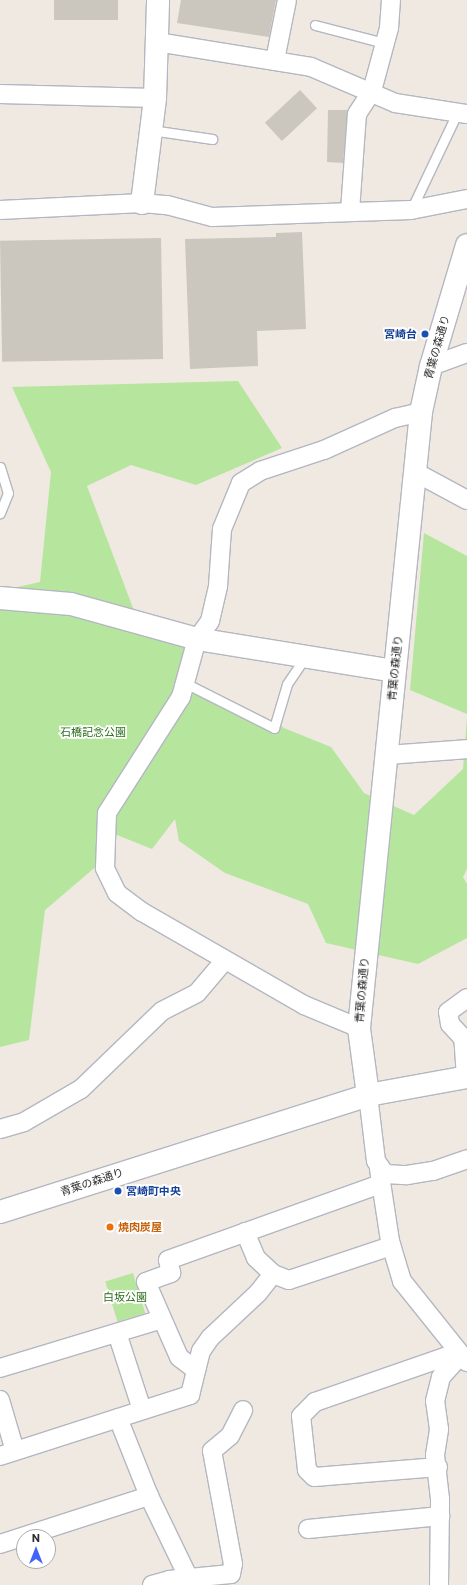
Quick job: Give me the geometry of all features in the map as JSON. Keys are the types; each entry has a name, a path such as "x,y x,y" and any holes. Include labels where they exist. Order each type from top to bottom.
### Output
{"street":[{"path":"142,203 155,98 158,0"},
{"path":"275,60 287,0"},
{"path":"350,211 357,114 372,91 389,28 391,0"},
{"path":"157,42 311,67 372,91 395,103 462,114"},
{"path":"0,94 155,98"},
{"path":"0,210 142,203 167,205 212,217 411,210 467,198"},
{"name":"青葉の森通り","path":"368,1095 359,1028 421,412 431,366 467,245"},
{"path":"431,366 467,353"},
{"path":"359,1028 304,1005 142,912 118,893 105,868 108,813 181,698 197,639 210,621 218,586 222,529 241,483 260,472 324,450 395,418 421,412"},
{"path":"415,472 467,500"},
{"path":"0,598 71,604 197,639 394,671"},
{"path":"386,755 467,749"},
{"path":"0,1129 24,1122 81,1089 162,1011 197,993 225,960"},
{"path":"467,998 448,1012 450,1024 463,1038 467,1077"},
{"name":"青葉の森通り","path":"0,1212 368,1095 467,1077"},
{"path":"368,1095 391,1246 402,1281 464,1358"},
{"path":"196,1370 179,1357 146,1282 171,1273 168,1260 245,1232 380,1176 407,1175 433,1170 467,1159"},
{"path":"245,1232 256,1258 273,1274 289,1280 391,1246"},
{"path":"0,1400 8,1454 190,1395 201,1351 210,1338 258,1293 273,1274"},
{"path":"0,1368 162,1319"},
{"path":"118,1333 142,1410"},
{"path":"438,1467 314,1477 307,1470 302,1416 315,1402 445,1357 464,1358"},
{"path":"439,1585 440,1516 436,1400 441,1377 464,1358"},
{"path":"152,1585 190,1581 231,1574 233,1564 212,1450 230,1436 243,1410"},
{"path":"118,1418 148,1496 190,1581"},
{"path":"0,1544 148,1496"},
{"path":"308,1529 440,1516"}],"lane":[{"path":"315,25 384,43"},
{"path":"411,210 462,114"},
{"path":"151,130 212,139"},
{"path":"0,467 8,493 0,513"},
{"path":"185,683 274,728 287,684 305,656"}],"green space":[{"name":"石橋記念公園","path":"238,381 282,448 196,485 131,465 87,486 133,608 185,649 187,690 279,724 284,728 331,747 364,793 414,815 463,769 467,717 467,869 463,877 467,884 467,938 418,964 326,943 308,904 225,873 179,841 175,819 152,849 102,829 99,864 45,910 29,1040 0,1047 0,591 40,582 51,472 12,387"},
{"path":"424,533 467,556 467,714 410,690"},
{"name":"白坂公園","path":"133,1273 145,1313 118,1322 105,1281"}],"building":[{"path":"54,0 118,0 118,20 54,20"},
{"path":"181,0 276,0 269,37 177,23"},
{"path":"300,90 317,108 282,141 265,123"},
{"path":"328,110 348,110 343,163 327,162"},
{"path":"302,232 306,329 257,331 258,366 190,369 185,239 276,237 276,233"},
{"path":"161,238 163,359 2,362 0,241"}],"place":[{"name":"宮崎台","path":"425,334"},
{"name":"宮崎町中央","path":"118,1191"},
{"name":"焼肉炭屋","path":"110,1227"}]}
